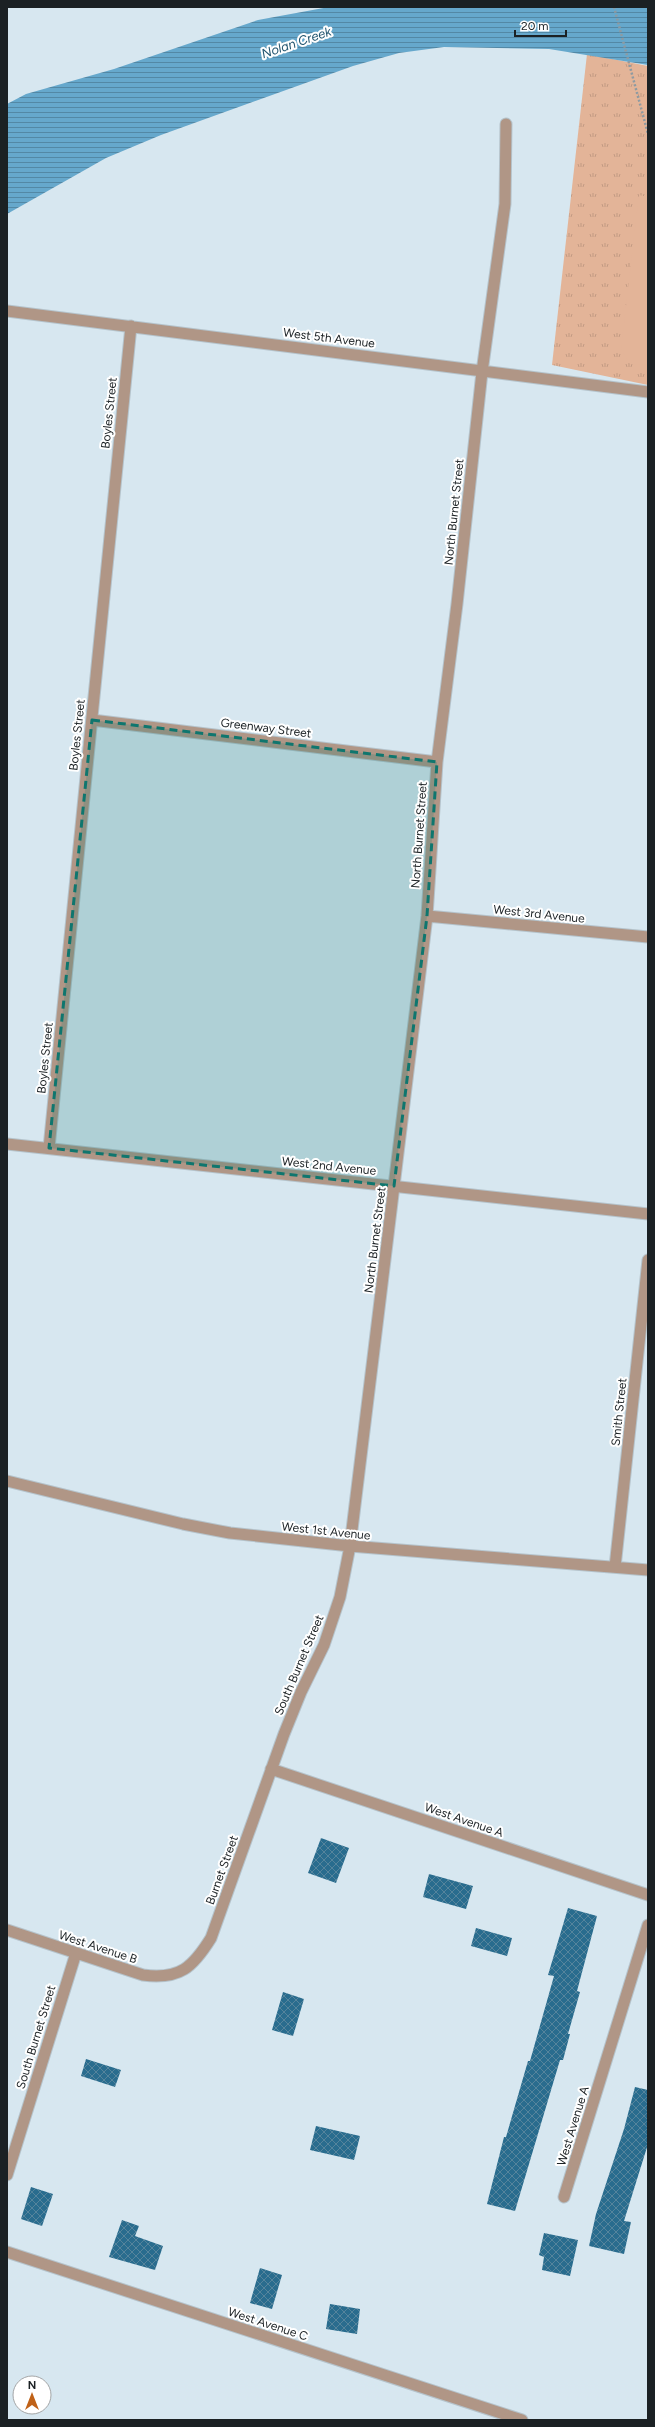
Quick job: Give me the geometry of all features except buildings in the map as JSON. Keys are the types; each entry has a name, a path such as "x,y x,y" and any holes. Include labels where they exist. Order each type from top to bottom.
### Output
{"street":[{"name":"North Burnet Street","path":"350,1546 427,916 437,762 457,604 482,372 505,204 506,124"},
{"name":"West 5th Avenue","path":"7,311 648,392"},
{"name":"Boyles Street","path":"49,1148 131,326"},
{"name":"Greenway Street","path":"92,720 437,762"},
{"name":"West 3rd Avenue","path":"427,916 648,937"},
{"name":"West 2nd Avenue","path":"7,1144 648,1214"},
{"name":"Smith Street","path":"615,1567 648,1260"},
{"name":"West 1st Avenue","path":"7,1480 183,1524 230,1533 350,1546 648,1570"},
{"name":"South Burnet Street","path":"271,1769 301,1692 324,1646 340,1597 350,1546"},
{"name":"West Avenue A","path":"271,1769 648,1895"},
{"name":"Burnet Street","path":"183,1971 198,1959 211,1938 271,1769"},
{"name":"West Avenue A","path":"564,2197 648,1925"},
{"name":"West Avenue B","path":"7,1930 143,1975 156,1977 183,1971"},
{"name":"South Burnet Street","path":"7,2175 76,1953"},
{"name":"West Avenue C","path":"7,2252 522,2420"}],"path":[{"path":"614,7 648,134"}],"highlighted area":[{"path":"92,720 437,762 427,916 394,1186 49,1148"}],"green space":[{"path":"587,54 648,66 648,385 552,365"},
{"path":"639,195 648,197 648,365 630,364 621,349"}],"water":[{"name":"Nolan Creek","path":"329,7 648,7 648,65 549,49 444,47 399,53 353,66 161,135 106,158 7,214 7,104 26,94 114,69 258,20"}]}
